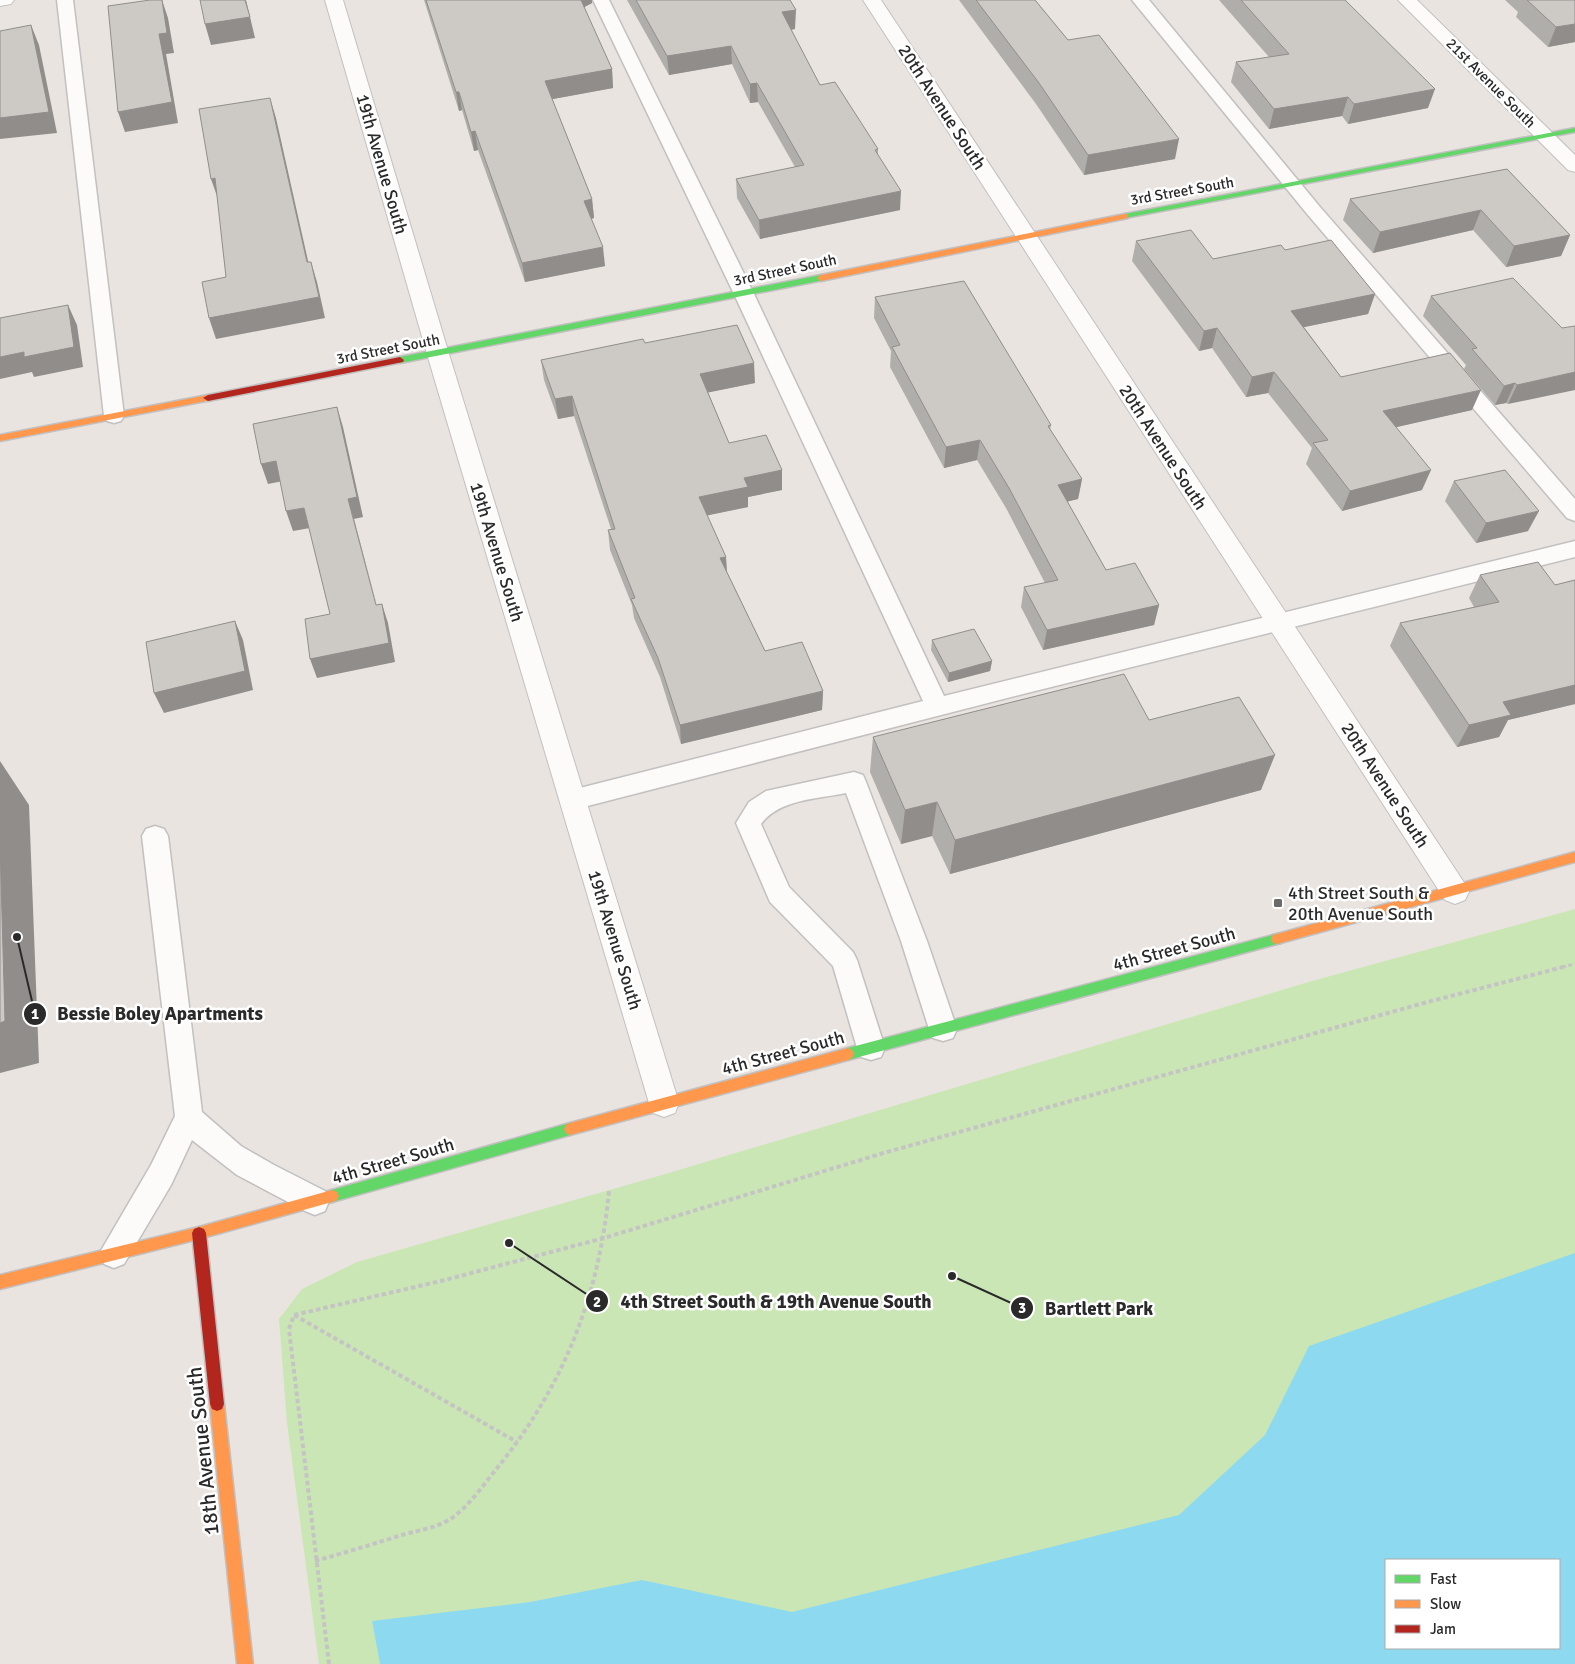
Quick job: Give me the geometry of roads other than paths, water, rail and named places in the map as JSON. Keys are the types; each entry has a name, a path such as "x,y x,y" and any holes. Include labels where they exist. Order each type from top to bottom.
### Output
{"street":[{"path":"0,1 5,0"},
{"name":"19th Avenue South","path":"334,0 438,354 664,1104"},
{"name":"20th Avenue South","path":"872,0 1455,892"},
{"name":"21st Avenue South","path":"1406,0 1575,166"},
{"name":"3rd Street South","path":"0,438 744,294 1024,235 1575,130"},
{"name":"4th Street South","path":"0,1282 199,1233 943,1028 1455,892 1575,857"},
{"name":"18th Avenue South","path":"199,1233 245,1664"}],"lane":[{"path":"66,0 114,416"},
{"path":"601,0 744,294 937,706"},
{"path":"1140,0 1294,185 1575,513"},
{"path":"572,800 937,706 1575,549"},
{"path":"871,1048 844,960 780,894 748,823 758,809 775,798 854,782 914,941 943,1028"},
{"path":"114,1254 161,1175 189,1116 155,836"},
{"path":"189,1116 219,1147 249,1168 315,1201"}],"water":[{"path":"1575,1253 1575,1664 380,1664 372,1621 530,1602 642,1580 792,1612 1179,1515 1265,1435 1309,1346"}],"place":[{"name":"4th Street South & 20th Avenue South","path":"1278,903"},
{"name":"Bessie Boley Apartments","path":"17,937"},
{"name":"4th Street South & 19th Avenue South","path":"509,1243"},
{"name":"Bartlett Park","path":"952,1276"}]}
